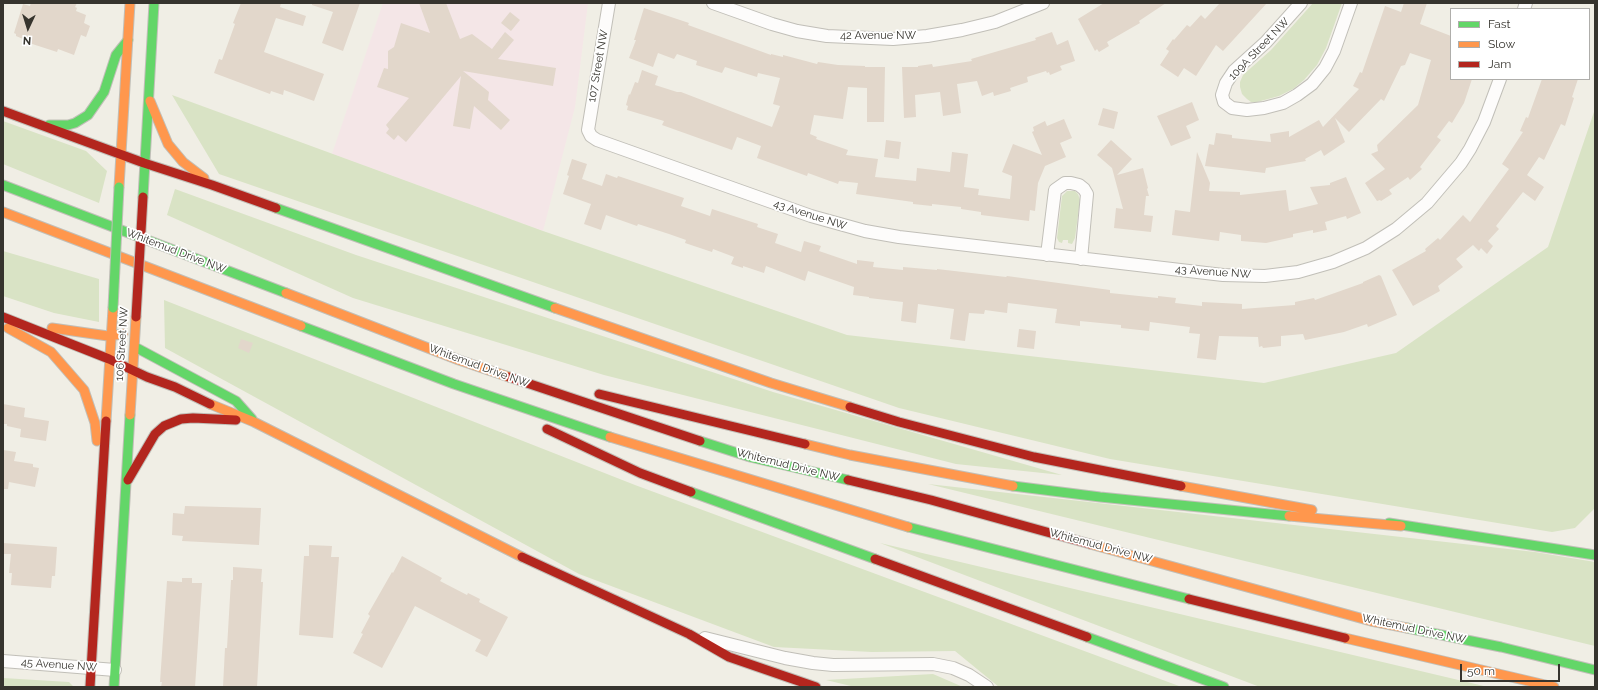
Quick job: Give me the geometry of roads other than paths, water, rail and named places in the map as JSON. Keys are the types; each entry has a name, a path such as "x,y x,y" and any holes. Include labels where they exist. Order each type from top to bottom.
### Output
{"main road":[{"name":"106 Street NW","path":"90,687 130,3"},
{"name":"106 Street NW","path":"114,687 154,3"},
{"path":"41,125 68,125 82,120 88,115 104,92 116,55 128,39"},
{"path":"148,97 171,149 183,162 212,185"},
{"path":"3,111 121,155 212,185 459,275 771,384 899,422 984,445 1088,469 1402,526 1595,555"},
{"name":"Whitemud Drive NW","path":"3,185 459,360 750,457 931,500 1371,621 1501,647 1595,670"},
{"path":"3,212 454,384 607,436 742,478 912,528 1372,645 1554,687"},
{"path":"3,317 109,359 175,387 222,410 254,422 548,570 689,634 729,657 816,687"},
{"path":"25,325 111,336 127,332 136,322"},
{"path":"3,325 51,352 84,390 95,423 102,481"},
{"path":"109,359 135,347 236,401 254,422"},
{"path":"459,360 566,386"},
{"path":"454,384 526,418"},
{"path":"589,392 850,455 1002,483 1100,497 1315,519 1402,526"},
{"path":"126,484 155,434 164,426 172,422 181,419 193,418 254,422"},
{"path":"540,425 640,473 1224,687"},
{"path":"1584,553 1595,546"}],"street":[{"name":"107 Street NW","path":"588,130 609,3"},
{"name":"42 Avenue NW","path":"713,3 772,24 797,31 827,36 893,39 927,36 962,30 995,22 1043,3"},
{"name":"109A Street NW","path":"1301,3 1266,42 1234,72 1226,83 1222,95 1224,102 1232,108 1247,110 1264,108 1297,95 1312,84 1326,68 1334,51 1351,3"},
{"name":"43 Avenue NW","path":"588,130 590,136 596,140 828,222 899,237 1223,275 1265,276 1298,272 1333,262 1366,248 1396,229 1412,216 1427,203 1451,176 1470,149 1489,110 1500,80"},
{"path":"1047,255 1055,190 1065,183 1071,183 1079,185 1087,194 1080,259"},
{"path":"689,634 785,658 814,663 833,665 933,664 953,668 969,675 987,687"},
{"name":"45 Avenue NW","path":"3,661 115,670"}]}
